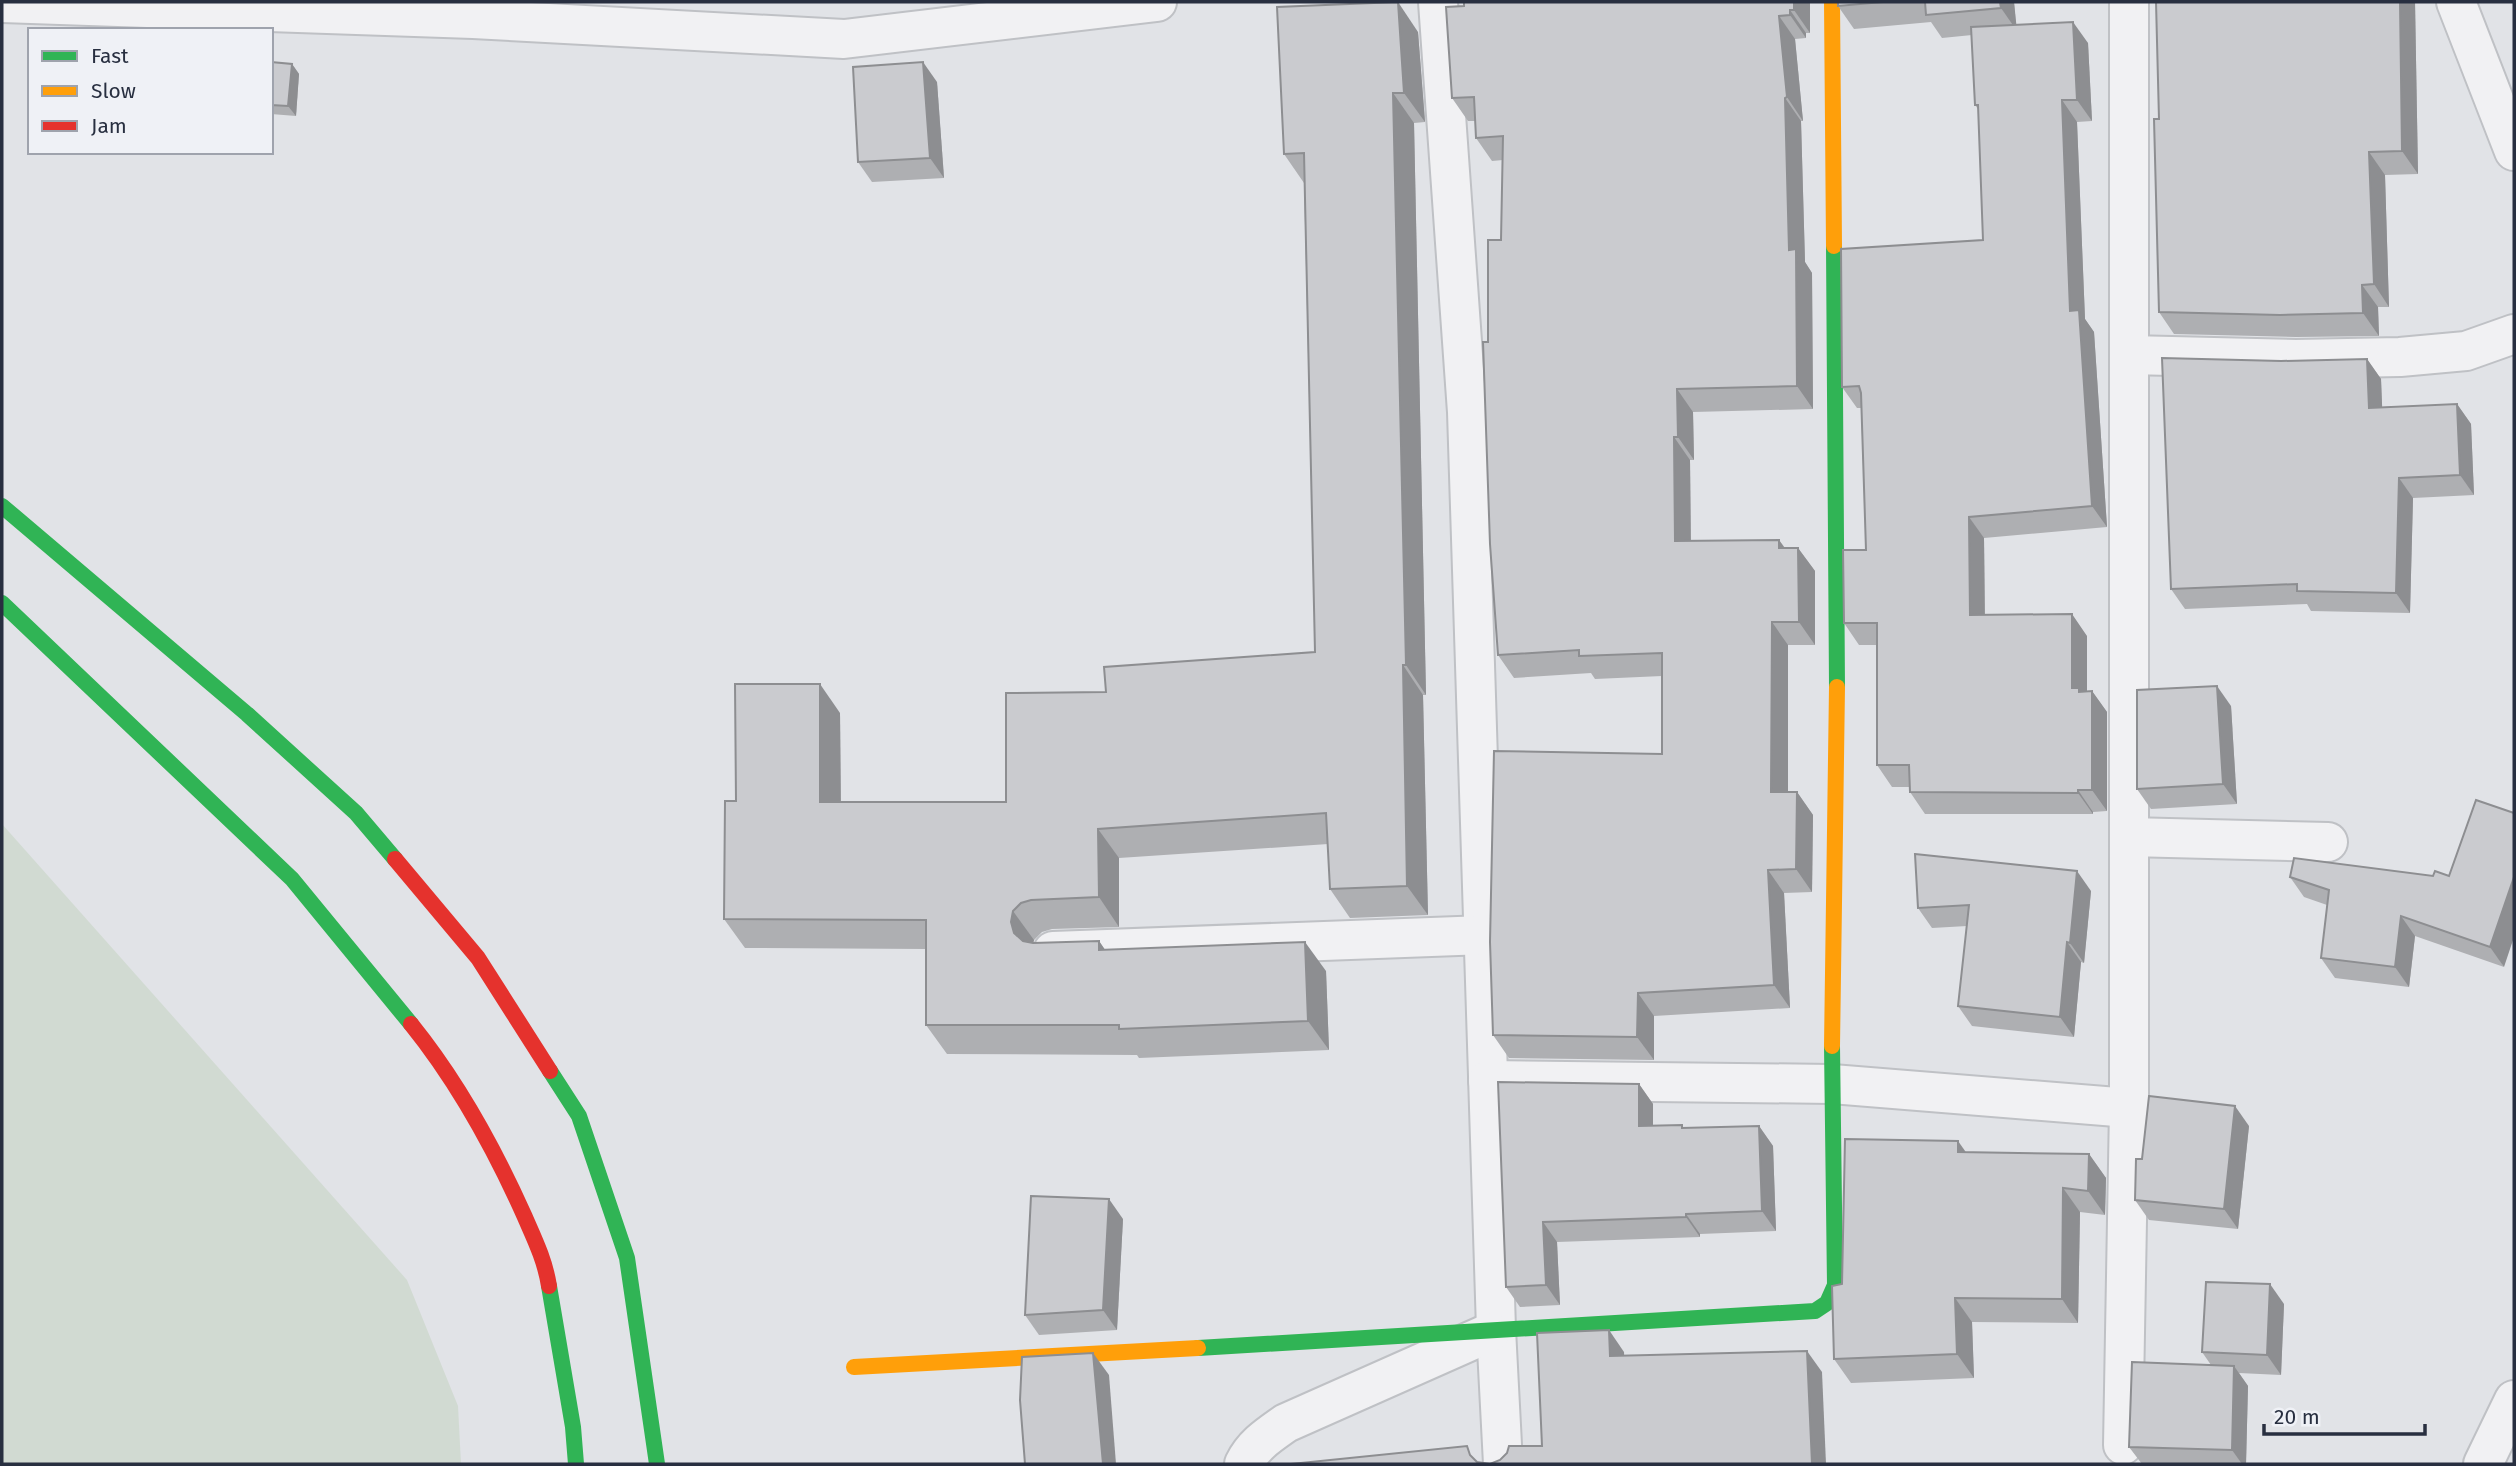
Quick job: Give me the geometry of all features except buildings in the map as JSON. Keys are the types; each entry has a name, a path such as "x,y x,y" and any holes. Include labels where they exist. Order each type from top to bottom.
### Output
{"main road":[{"path":"854,1367 1810,1313 1822,1309 1830,1300 1835,1286 1832,1084 1837,650 1832,2"},
{"path":"2,506 247,714 356,813 478,958 579,1116 627,1258 657,1464"},
{"path":"2,603 292,879 427,1044 498,1157 546,1265 573,1427 576,1464"}],"street":[{"path":"2,3 473,19 844,39 982,12 1157,2"},
{"path":"1438,2 1467,412 1496,1329 1503,1464"},
{"path":"2123,1445 2129,1108 2129,2"},
{"path":"2456,2 2514,151"},
{"path":"2129,355 2296,359 2400,357 2466,351 2514,334"},
{"path":"2129,837 2328,842"},
{"path":"1053,951 1485,935"},
{"path":"1488,1080 1832,1084 2129,1108"},
{"path":"1244,1464 1249,1453 1286,1423 1496,1329"},
{"path":"2483,1464 2514,1400"}],"shaded area":[{"path":"2,824 407,1280 458,1406 461,1464 2,1464"}],"traffic: fast":[{"path":"1834,246 1837,687"},
{"path":"2,506 247,714 356,813 395,859"},
{"path":"2,603 292,879 411,1024"},
{"path":"1198,1348 1815,1311 1827,1303 1835,1285 1832,1046"},
{"path":"550,1071 579,1116 627,1258 657,1464"},
{"path":"549,1286 573,1427 576,1464"}],"traffic: slow":[{"path":"1832,2 1834,246"},
{"path":"1832,1046 1837,687"},
{"path":"854,1367 1198,1348"}],"traffic: jam":[{"path":"395,859 478,958 550,1071"},
{"path":"411,1024 444,1068 487,1140 535,1241 549,1286"}]}
